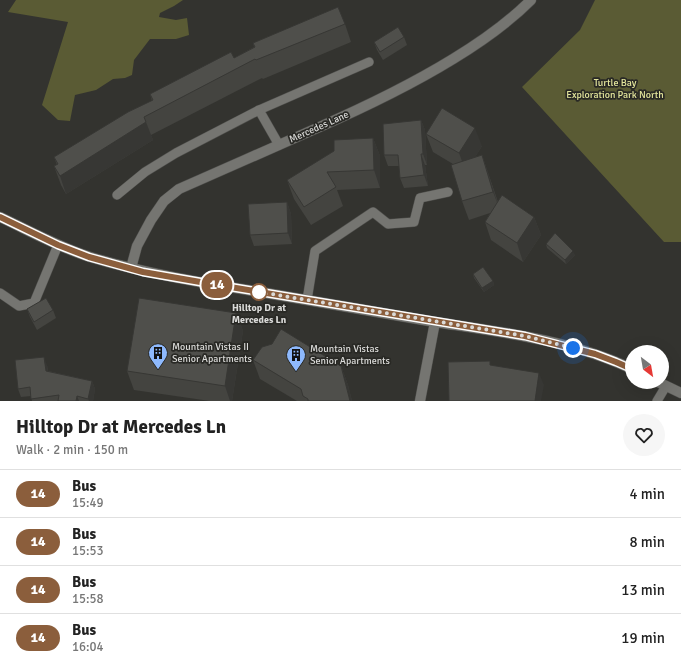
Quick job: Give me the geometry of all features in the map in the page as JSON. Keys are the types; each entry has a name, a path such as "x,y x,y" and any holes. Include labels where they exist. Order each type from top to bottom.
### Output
{"main road":[{"name":"Mercedes Lane","path":"130,268 137,246 160,205 179,189 363,108 439,68 498,30 531,0"},
{"path":"0,217 58,245 89,257 143,272 525,336 595,354 625,366"},
{"path":"420,401 435,322"},
{"path":"669,388 681,394"}],"lane":[{"path":"118,195 145,172 176,153 259,110 369,62"},
{"path":"259,110 279,145"},
{"path":"307,300 315,251 373,212 388,224 414,222 420,198 448,192"},
{"path":"0,293 19,306 34,303 58,245"},
{"path":"657,401 661,389"}],"green space":[{"path":"16,0 183,0 160,13 159,17 176,20 187,18 189,35 176,39 150,39 134,60 132,75 125,78 113,79 96,90 75,95 70,121 58,120 42,105 68,22 8,12"},
{"name":"Turtle Bay Exploration Park North","path":"595,0 681,0 681,242 664,242 522,87 580,30"}],"building":[{"path":"338,7 345,24 256,60 255,59 144,117 146,122 60,176 54,166 58,164 54,157 128,112 153,100 150,94 231,52 234,58 255,47 253,43"},
{"path":"398,27 404,37 380,52 374,42"},
{"path":"442,108 475,128 459,153 426,134"},
{"path":"421,120 423,154 421,154 424,175 400,178 398,155 384,155 383,124"},
{"path":"373,138 374,170 327,172 336,187 304,207 287,180 334,151 334,140"},
{"path":"482,155 493,192 462,201 451,165"},
{"path":"502,195 534,217 517,243 485,222"},
{"path":"287,202 288,233 250,235 248,204"},
{"path":"555,233 573,251 565,260 546,244"},
{"path":"483,267 493,281 482,288 473,274"},
{"path":"46,298 53,310 34,322 27,309"},
{"name":"Mountain Vistas II Senior Apartments","path":"139,298 236,313 225,386 127,371"},
{"path":"281,329 341,366 350,401 308,401 308,399 303,396 301,389 253,360 262,347 272,344"},
{"path":"44,357 46,371 92,381 88,399 77,396 76,401 58,401 59,395 31,399 30,387 18,389 15,360"},
{"path":"490,361 490,365 539,373 535,401 449,401 448,362"}],"bus line":[{"name":"14","path":"0,217 58,245 89,257 143,272 525,336 595,354 625,366"}],"place":[{"name":"Hilltop Dr at Mercedes Ln","path":"259,292"},
{"name":"Mountain Vistas II Senior Apartments","path":"158,370"},
{"name":"Mountain Vistas Senior Apartments","path":"296,372"}],"route":[{"path":"259,292 525,336 573,348"}]}
